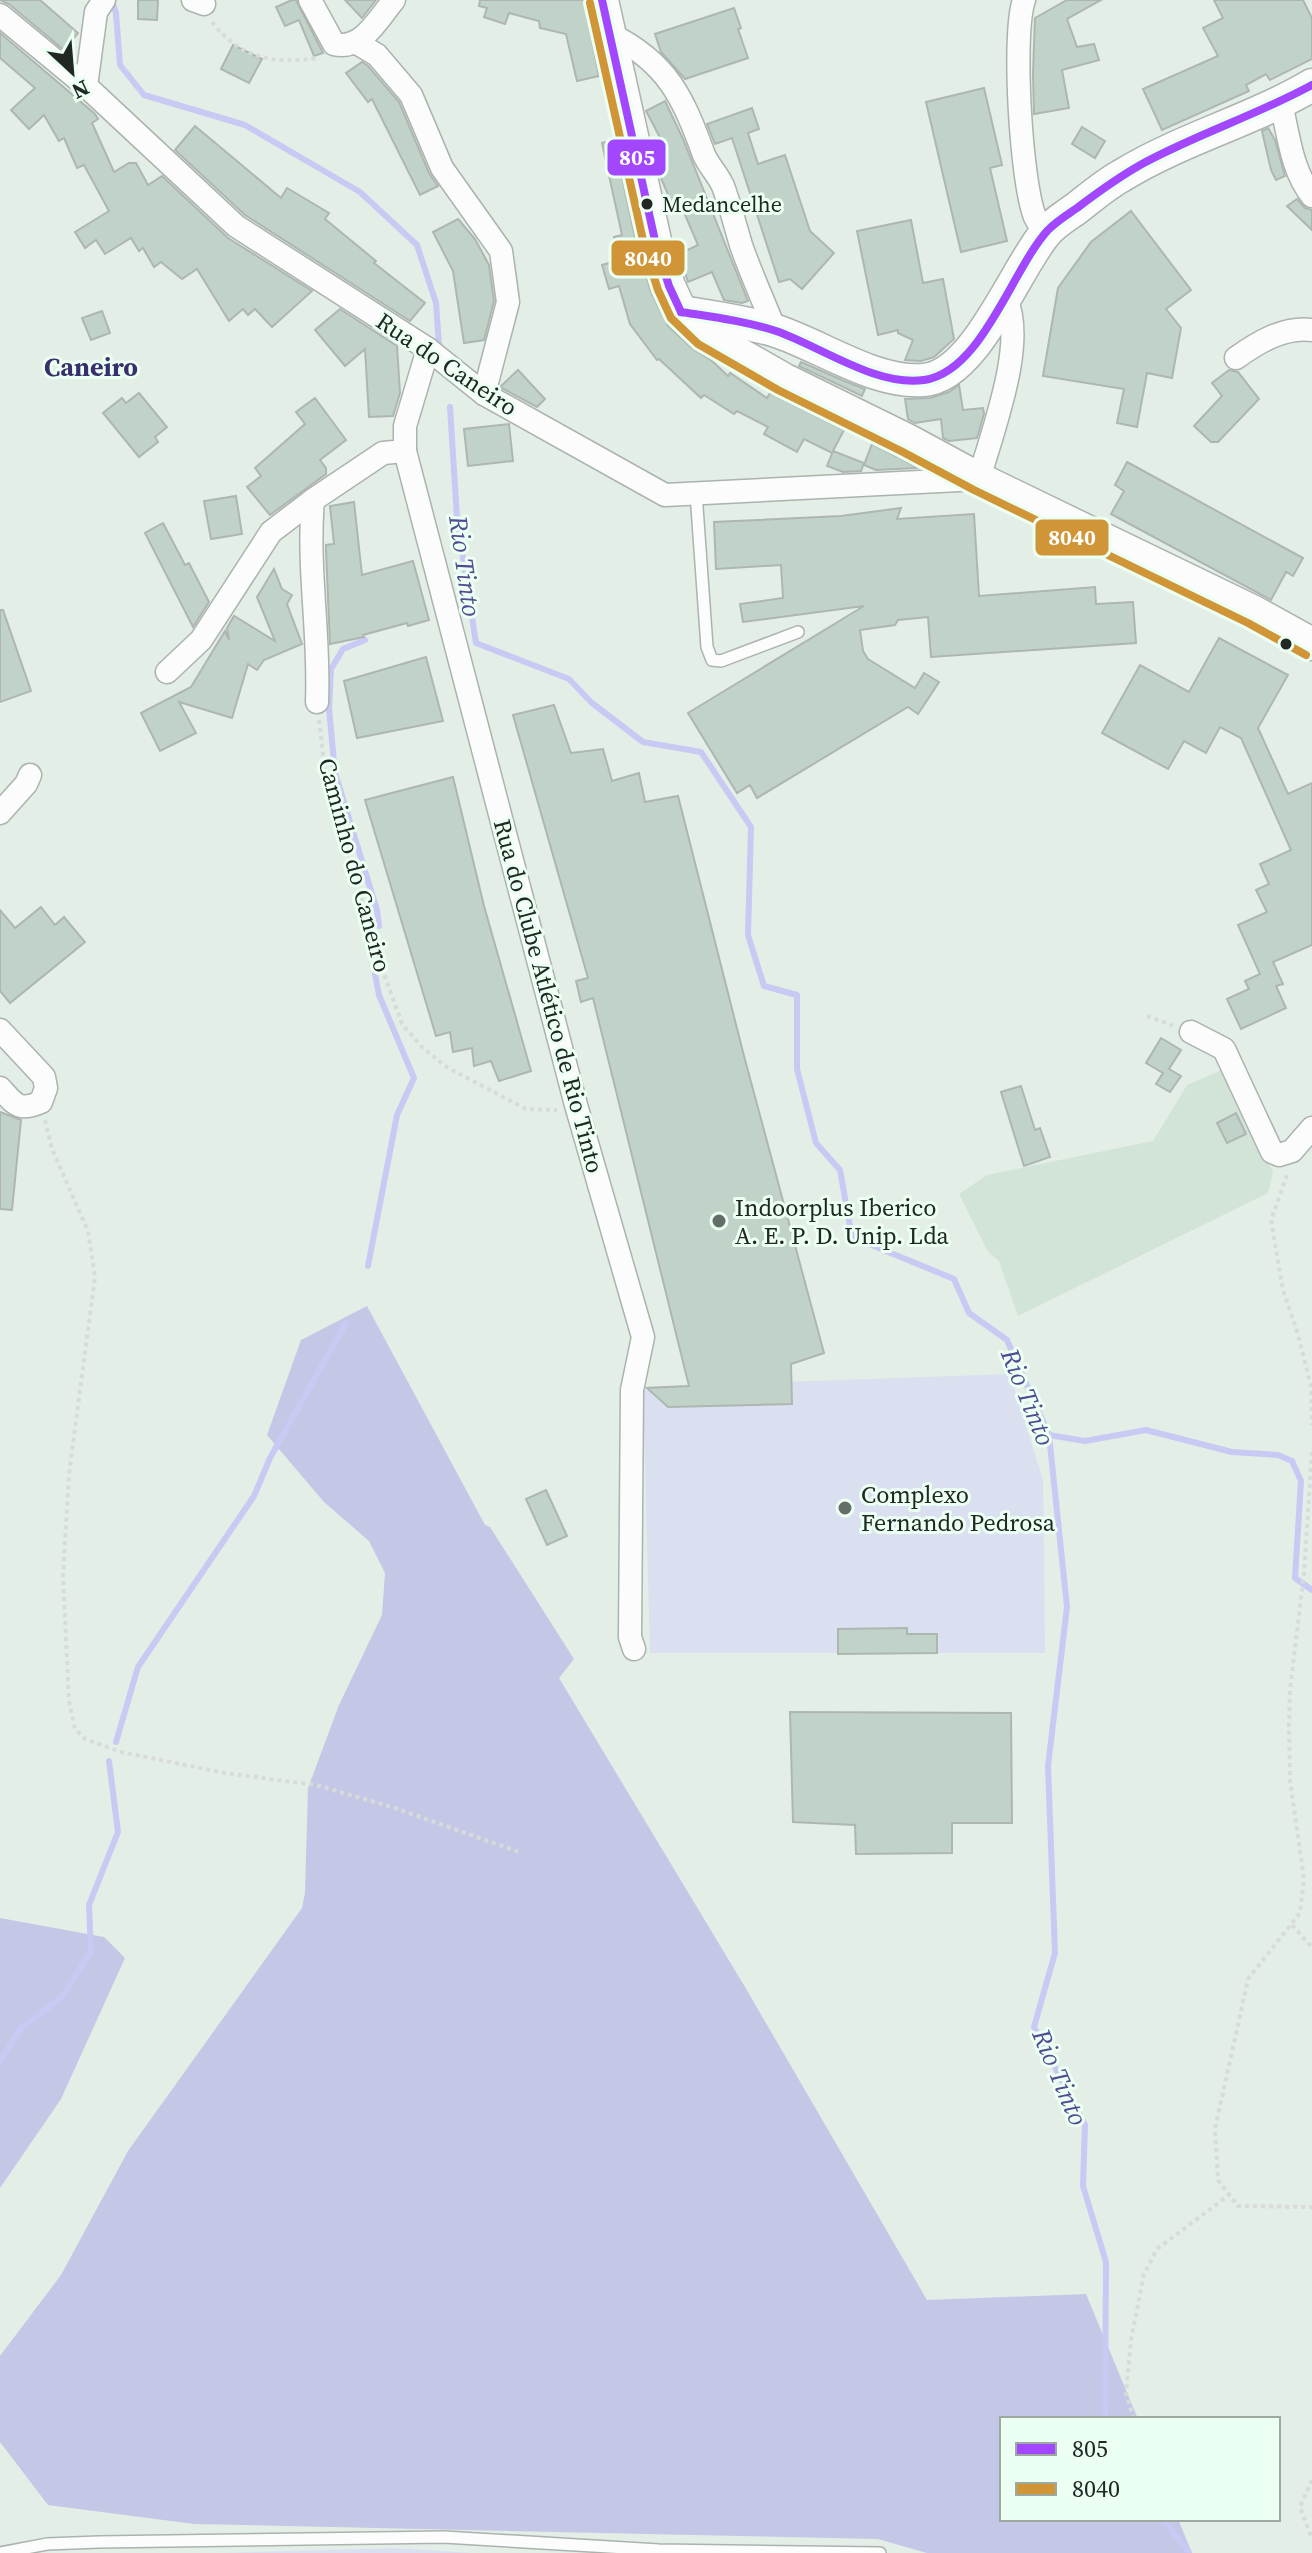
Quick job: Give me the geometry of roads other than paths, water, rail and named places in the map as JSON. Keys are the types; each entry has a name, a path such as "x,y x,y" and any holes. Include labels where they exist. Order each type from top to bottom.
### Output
{"street":[{"path":"86,86 96,12 104,0"},
{"path":"310,0 334,44 349,45 377,55 411,95 442,168 501,251 508,302 484,394"},
{"path":"349,45 394,0"},
{"path":"602,0 656,245 681,312 706,335 979,479 1254,612 1312,644"},
{"path":"1024,0 1017,42 1025,162 1035,215 1045,233"},
{"name":"Rua do Caneiro","path":"0,15 86,86 236,226 428,349 484,394 665,495 979,479"},
{"path":"610,34 645,54 678,93 699,136 705,157 722,183 775,330"},
{"path":"681,312 775,330 884,375 928,380 946,373 967,355 1045,233 1121,175 1281,104 1312,85"},
{"path":"1281,104 1298,175 1312,196"},
{"path":"979,479 1001,400 1013,339 1012,311 1005,297"},
{"path":"1236,358 1278,334 1312,330"},
{"name":"Rua do Clube Atlético de Rio Tinto","path":"428,349 405,426 405,451 576,1105 643,1337 632,1390 630,1637 634,1649"},
{"path":"167,672 201,640 271,532 383,453 405,451"},
{"path":"313,500 310,529 319,662 317,702"},
{"path":"0,813 26,784 30,775"},
{"path":"0,1030 44,1077 46,1088 41,1102 27,1108 16,1105 0,1088"},
{"path":"1191,1032 1224,1049 1272,1152 1279,1155 1292,1151 1312,1128"}],"lane":[{"path":"696,493 707,647 712,660 721,661 798,632"},
{"path":"0,2553 47,2544 99,2542 444,2537 659,2550 880,2553"}],"waterway":[{"name":"Rio Tinto","path":"112,0 120,65 144,95 245,125 360,192 417,245 436,303 439,345"},
{"name":"Rio Tinto","path":"450,407 457,518 476,643 569,679 592,703 643,742 701,752 751,827 748,935 764,986 797,995 797,1069 816,1143 840,1170 852,1237 954,1279 969,1313 1007,1340 1049,1435 1067,1607 1048,1766 1055,1953 1034,2027 1085,2125 1083,2186 1106,2262 1105,2417"},
{"path":"365,640 343,649 331,669 329,708 335,773 377,910 379,926"},
{"path":"368,1266 397,1115 414,1078 379,995 375,974"},
{"path":"116,1742 138,1667 254,1496 270,1458 346,1323"},
{"path":"1049,1435 1085,1441 1146,1430 1232,1452 1278,1455 1292,1461 1301,1481 1295,1578 1312,1590"},
{"path":"0,2062 20,2029 62,1997 91,1952 89,1905 118,1832 109,1761"},
{"name":"Rio Tinto","path":"1165,2521 1189,2553"}],"place":[{"name":"Medancelhe","path":"647,204"},
{"name":"Indoorplus Iberico A. E. P. D. Unip. Lda","path":"719,1221"},
{"name":"Complexo Fernando Pedrosa","path":"845,1508"}],"district":[{"name":"Caneiro","path":"91,367"}]}
